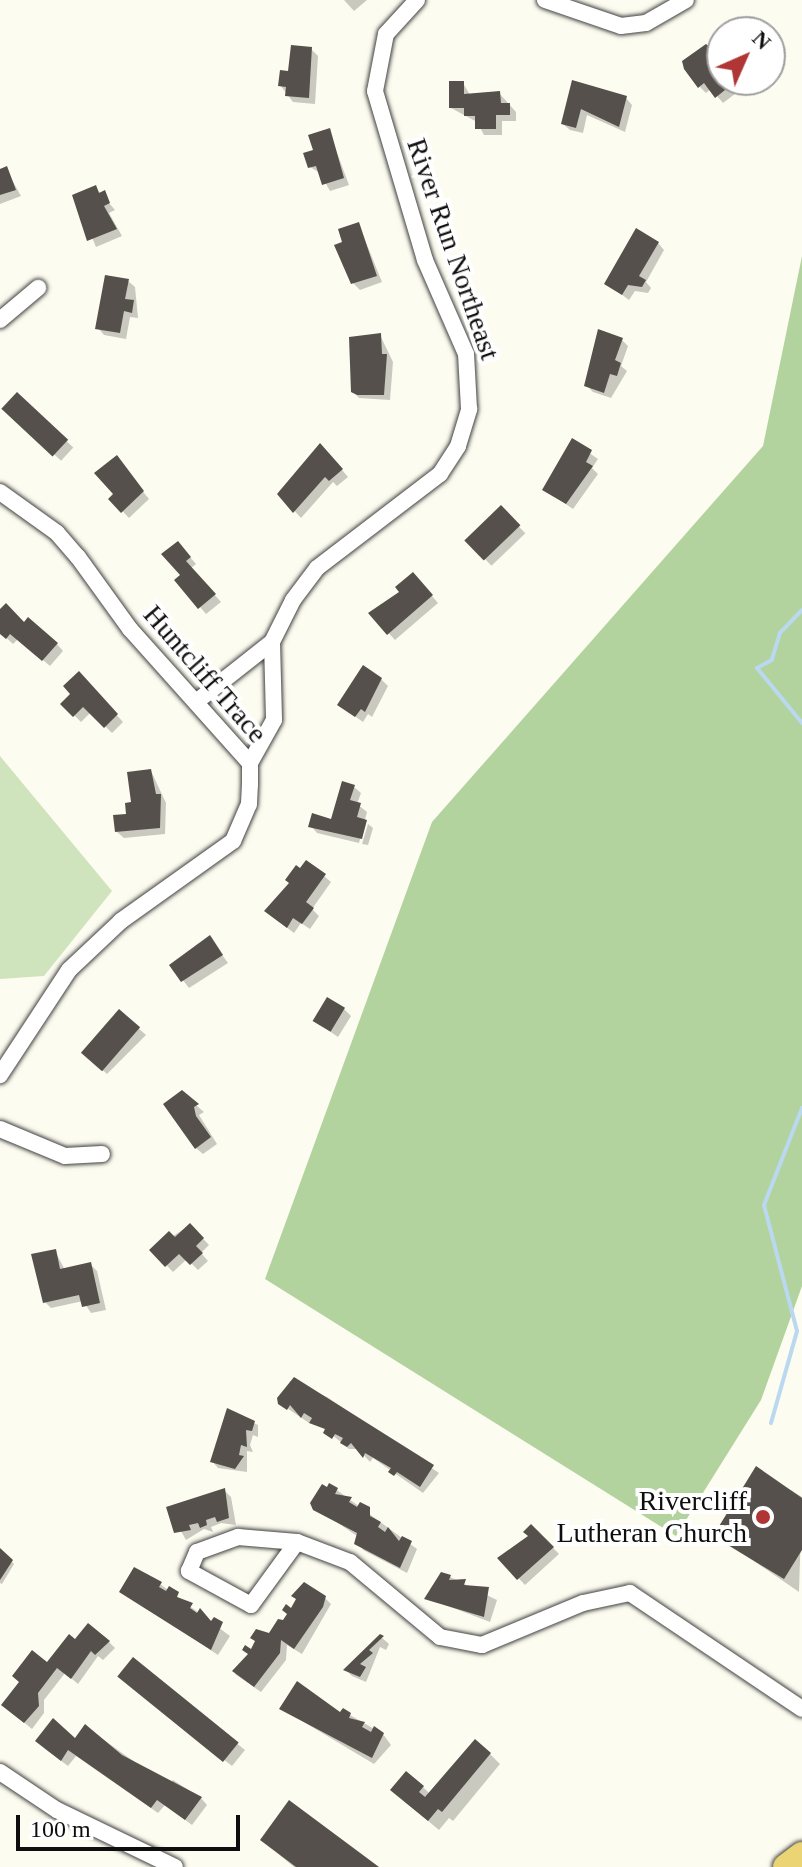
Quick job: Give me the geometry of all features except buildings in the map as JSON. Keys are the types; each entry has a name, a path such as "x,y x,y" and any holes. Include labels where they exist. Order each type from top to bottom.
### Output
{"main road":[{"path":"786,1867 802,1855"}],"street":[{"name":"River Run Northeast","path":"196,702 272,642 293,600 317,568 440,474 458,446 469,409 466,354 425,260 375,91 386,34 417,0"},
{"path":"545,0 621,26 646,23 686,0"},
{"path":"0,320 38,288"},
{"name":"Huntcliff Trace","path":"0,492 57,533 130,629 250,763 249,804 233,841 121,921 69,970 0,1075"},
{"name":"River Run Northeast","path":"250,763 274,720 272,642"},
{"path":"0,1129 65,1156 102,1154"},
{"path":"297,1542 251,1605 189,1571 197,1552 238,1537 297,1542 350,1562 448,1640 482,1645 583,1603 630,1593 802,1709"},
{"path":"0,1772 57,1810 175,1867"}],"green space":[{"path":"802,256 802,1286 761,1400 676,1536 265,1279 432,822 763,446"},
{"path":"0,756 112,891 44,976 0,979"}],"waterway":[{"path":"802,610 780,633 772,660 757,668 802,723"},
{"path":"771,1423 797,1331 764,1205 802,1108"}],"place":[{"name":"Rivercliff Lutheran Church","path":"763,1517"}]}
